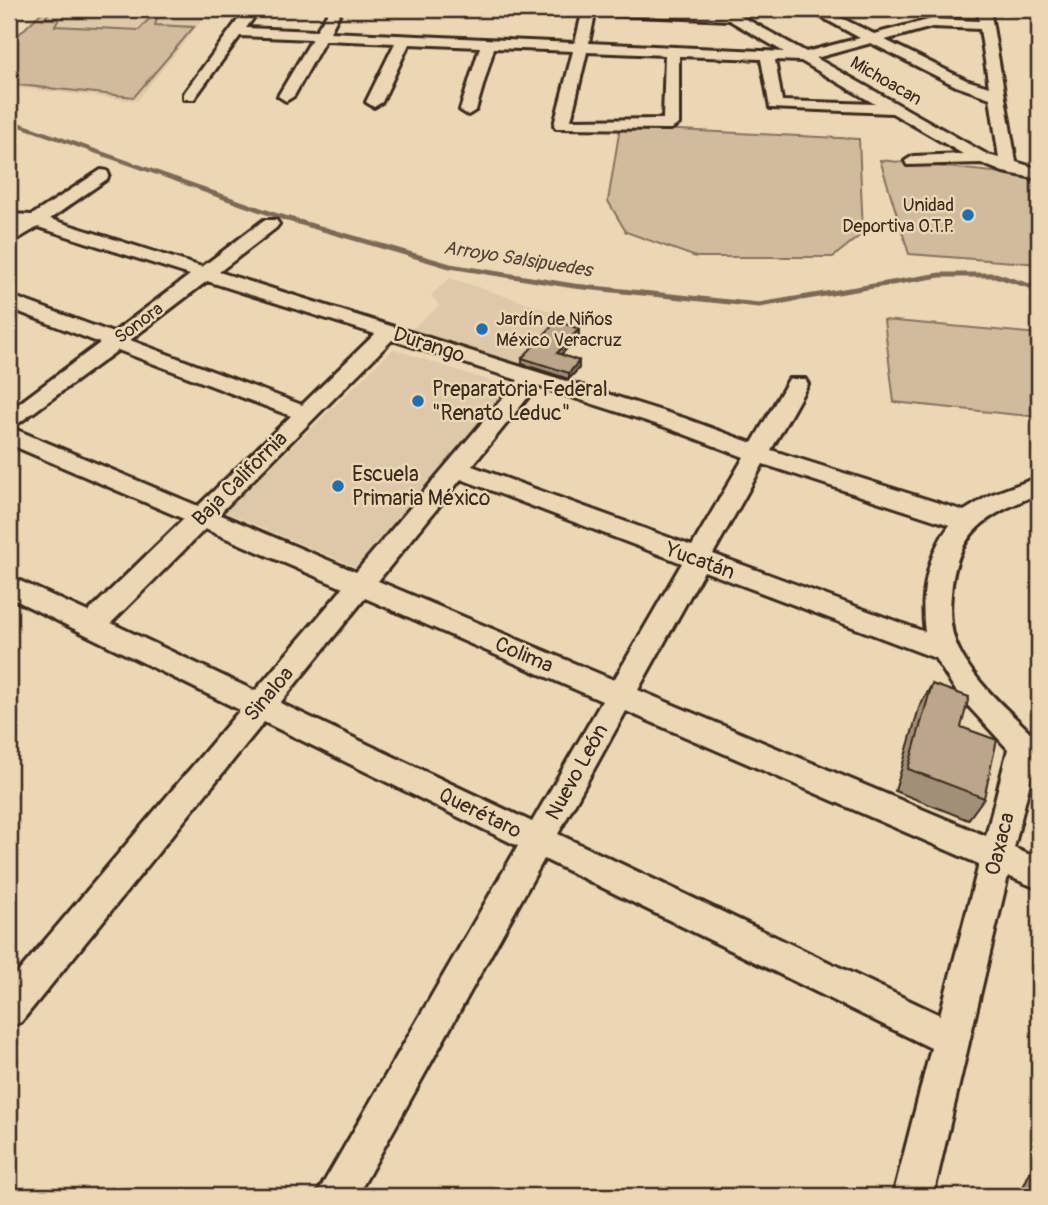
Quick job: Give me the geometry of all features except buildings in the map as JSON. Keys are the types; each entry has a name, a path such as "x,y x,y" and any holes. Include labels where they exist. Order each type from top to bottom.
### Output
{"street":[{"path":"189,96 253,9"},
{"path":"286,96 337,9"},
{"path":"672,51 671,124 562,125 590,9 725,12"},
{"path":"813,9 961,83 997,96"},
{"name":"Michoacan","path":"725,12 982,158 1009,168 1039,174"},
{"path":"913,13 932,23"},
{"path":"236,32 804,57 932,23 984,13 1009,168"},
{"path":"374,102 404,39"},
{"path":"468,110 488,43"},
{"path":"767,55 775,104 895,109"},
{"path":"914,161 982,158"},
{"path":"9,239 102,175"},
{"name":"Durango","path":"9,219 35,220 205,273 676,423 758,454 966,521"},
{"name":"Sonora","path":"9,422 270,224"},
{"path":"9,301 306,414"},
{"name":"Baja California","path":"91,626 389,332"},
{"name":"Sinaloa","path":"9,1010 531,379"},
{"name":"Nuevo León","path":"337,1196 797,384"},
{"name":"Colima","path":"9,435 1039,874"},
{"name":"Yucatán","path":"457,469 697,561 944,650"},
{"name":"Oaxaca","path":"913,1196 1024,745 979,699 944,650 936,620 943,552 966,521 1001,499 1039,485"},
{"name":"Querétaro","path":"9,586 951,1040"}],"shaded area":[{"path":"44,9 211,9 137,101 9,87 9,42"},
{"path":"45,9 52,9 44,19 59,19 55,26 139,30 149,19 157,19 155,25 194,27 134,97 9,84 9,44"},
{"path":"620,127 859,139 863,233 833,257 696,257 626,232 608,201"},
{"name":"Unidad Deportiva O.T.P.","path":"880,160 1039,177 1039,264 909,254"},
{"name":"Jardín de Niños México Veracruz","path":"450,278 566,316 521,365 395,343 439,306 431,295"},
{"path":"884,320 1039,334 1039,417 894,402"},
{"name":"Escuela Primaria México","path":"393,349 508,387 356,567 225,512"}],"waterway":[{"name":"Arroyo Salsipuedes","path":"9,121 206,190"},
{"name":"Arroyo Salsipuedes","path":"201,189 278,216 450,266 574,286 759,305 940,275 995,275 1039,289"}],"place":[{"name":"Unidad Deportiva O.T.P.","path":"968,215"},
{"name":"Jardín de Niños México Veracruz","path":"482,329"},
{"name":"Preparatoria Federal \"Renato Leduc\"","path":"418,401"},
{"name":"Escuela Primaria México","path":"338,486"}]}
